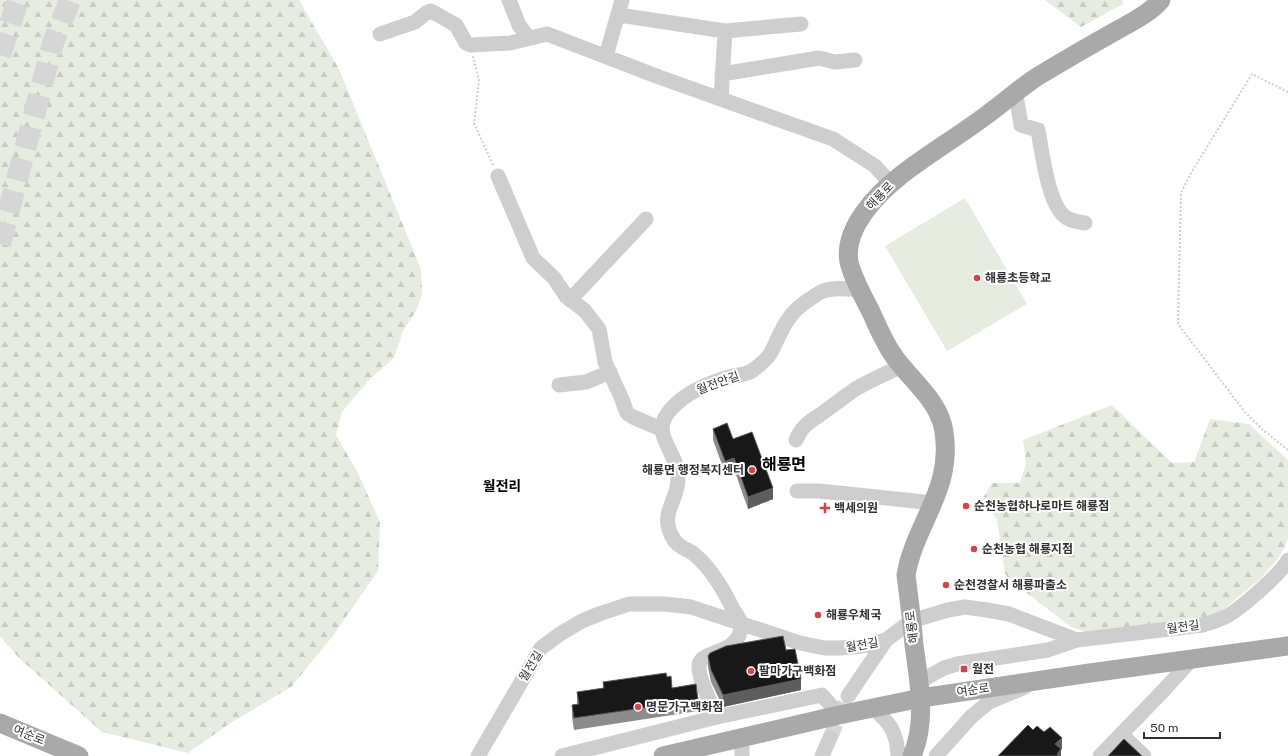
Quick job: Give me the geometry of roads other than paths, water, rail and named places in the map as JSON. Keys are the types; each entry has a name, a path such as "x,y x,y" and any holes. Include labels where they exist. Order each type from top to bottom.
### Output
{"main road":[{"name":"해룡로","path":"902,755 920,727 920,690 906,575 909,560 938,495 945,468 946,446 944,430 934,404 889,348 860,290 849,263 848,252 851,239 863,214 876,198 910,169 989,114 1038,77 1140,17 1162,0"},
{"name":"여순로","path":"663,756 839,714 873,708 920,690 1042,680 1288,646"},
{"name":"여순로","path":"0,723 79,756"}],"street":[{"path":"509,0 520,25 530,38"},
{"path":"606,56 619,15 622,0"},
{"path":"380,34 415,22 426,13 431,12 456,24 466,43 471,45 510,43 547,34 833,139 875,166 891,184"},
{"path":"619,15 725,32 800,24"},
{"path":"721,99 725,32"},
{"path":"722,74 819,58 835,62 855,60"},
{"path":"1014,94 1017,101 1021,126 1038,130 1050,193 1063,215 1068,219 1085,223"},
{"path":"498,176 533,258 554,278 566,296 585,311 599,329 605,362 621,397 626,413 661,429 663,438 676,461 678,477 676,494 667,516 667,524 675,542 680,547 694,554 710,571 741,624 739,636 735,642 729,647 706,656 699,664 700,674 718,717"},
{"path":"570,300 646,219"},
{"name":"월전안길","path":"661,429 672,408 691,393 728,377 750,372 768,358 787,319 798,306 824,290 842,288 860,290"},
{"path":"796,440 800,430 806,423 843,397 859,387 902,366"},
{"path":"558,385 586,382 610,372"},
{"path":"797,491 818,491 934,502"},
{"name":"월전길","path":"478,756 541,648 560,634 582,621 629,604 665,604 691,607 800,643 824,648 862,646 886,640 912,621 948,610 965,607 1009,614 1077,640 1203,625 1217,621 1228,616 1256,595 1288,562"},
{"path":"848,696 886,640"},
{"path":"920,690 944,668 958,664 1048,650 1077,640"},
{"path":"1100,756 1192,659"},
{"path":"936,756 970,717 989,702 1042,680"},
{"path":"562,756 718,717 822,695 839,714"},
{"path":"873,708 885,719 892,729 902,755"},
{"path":"1121,734 1144,756"},
{"path":"742,737 742,756"},
{"path":"822,756 830,738"}],"tunnel":[{"path":"0,55 18,0"},
{"path":"0,244 53,43 70,0"},
{"path":"830,738 848,696"}],"place":[{"name":"해룡초등학교","path":"977,278"},
{"name":"해룡면 행정복지센터","path":"752,470"},
{"name":"순천농협하나로마트 해룡점","path":"966,506"},
{"name":"백세의원","path":"825,508"},
{"name":"순천농협 해룡지점","path":"974,549"},
{"name":"순천경찰서 해룡파출소","path":"946,585"},
{"name":"해룡우체국","path":"818,615"},
{"name":"월전","path":"964,669"},
{"name":"팔마가구백화점","path":"751,671"},
{"name":"명문가구백화점","path":"638,707"}],"district":[{"name":"해룡면","path":"784,464"},
{"name":"월전리","path":"502,486"}]}
